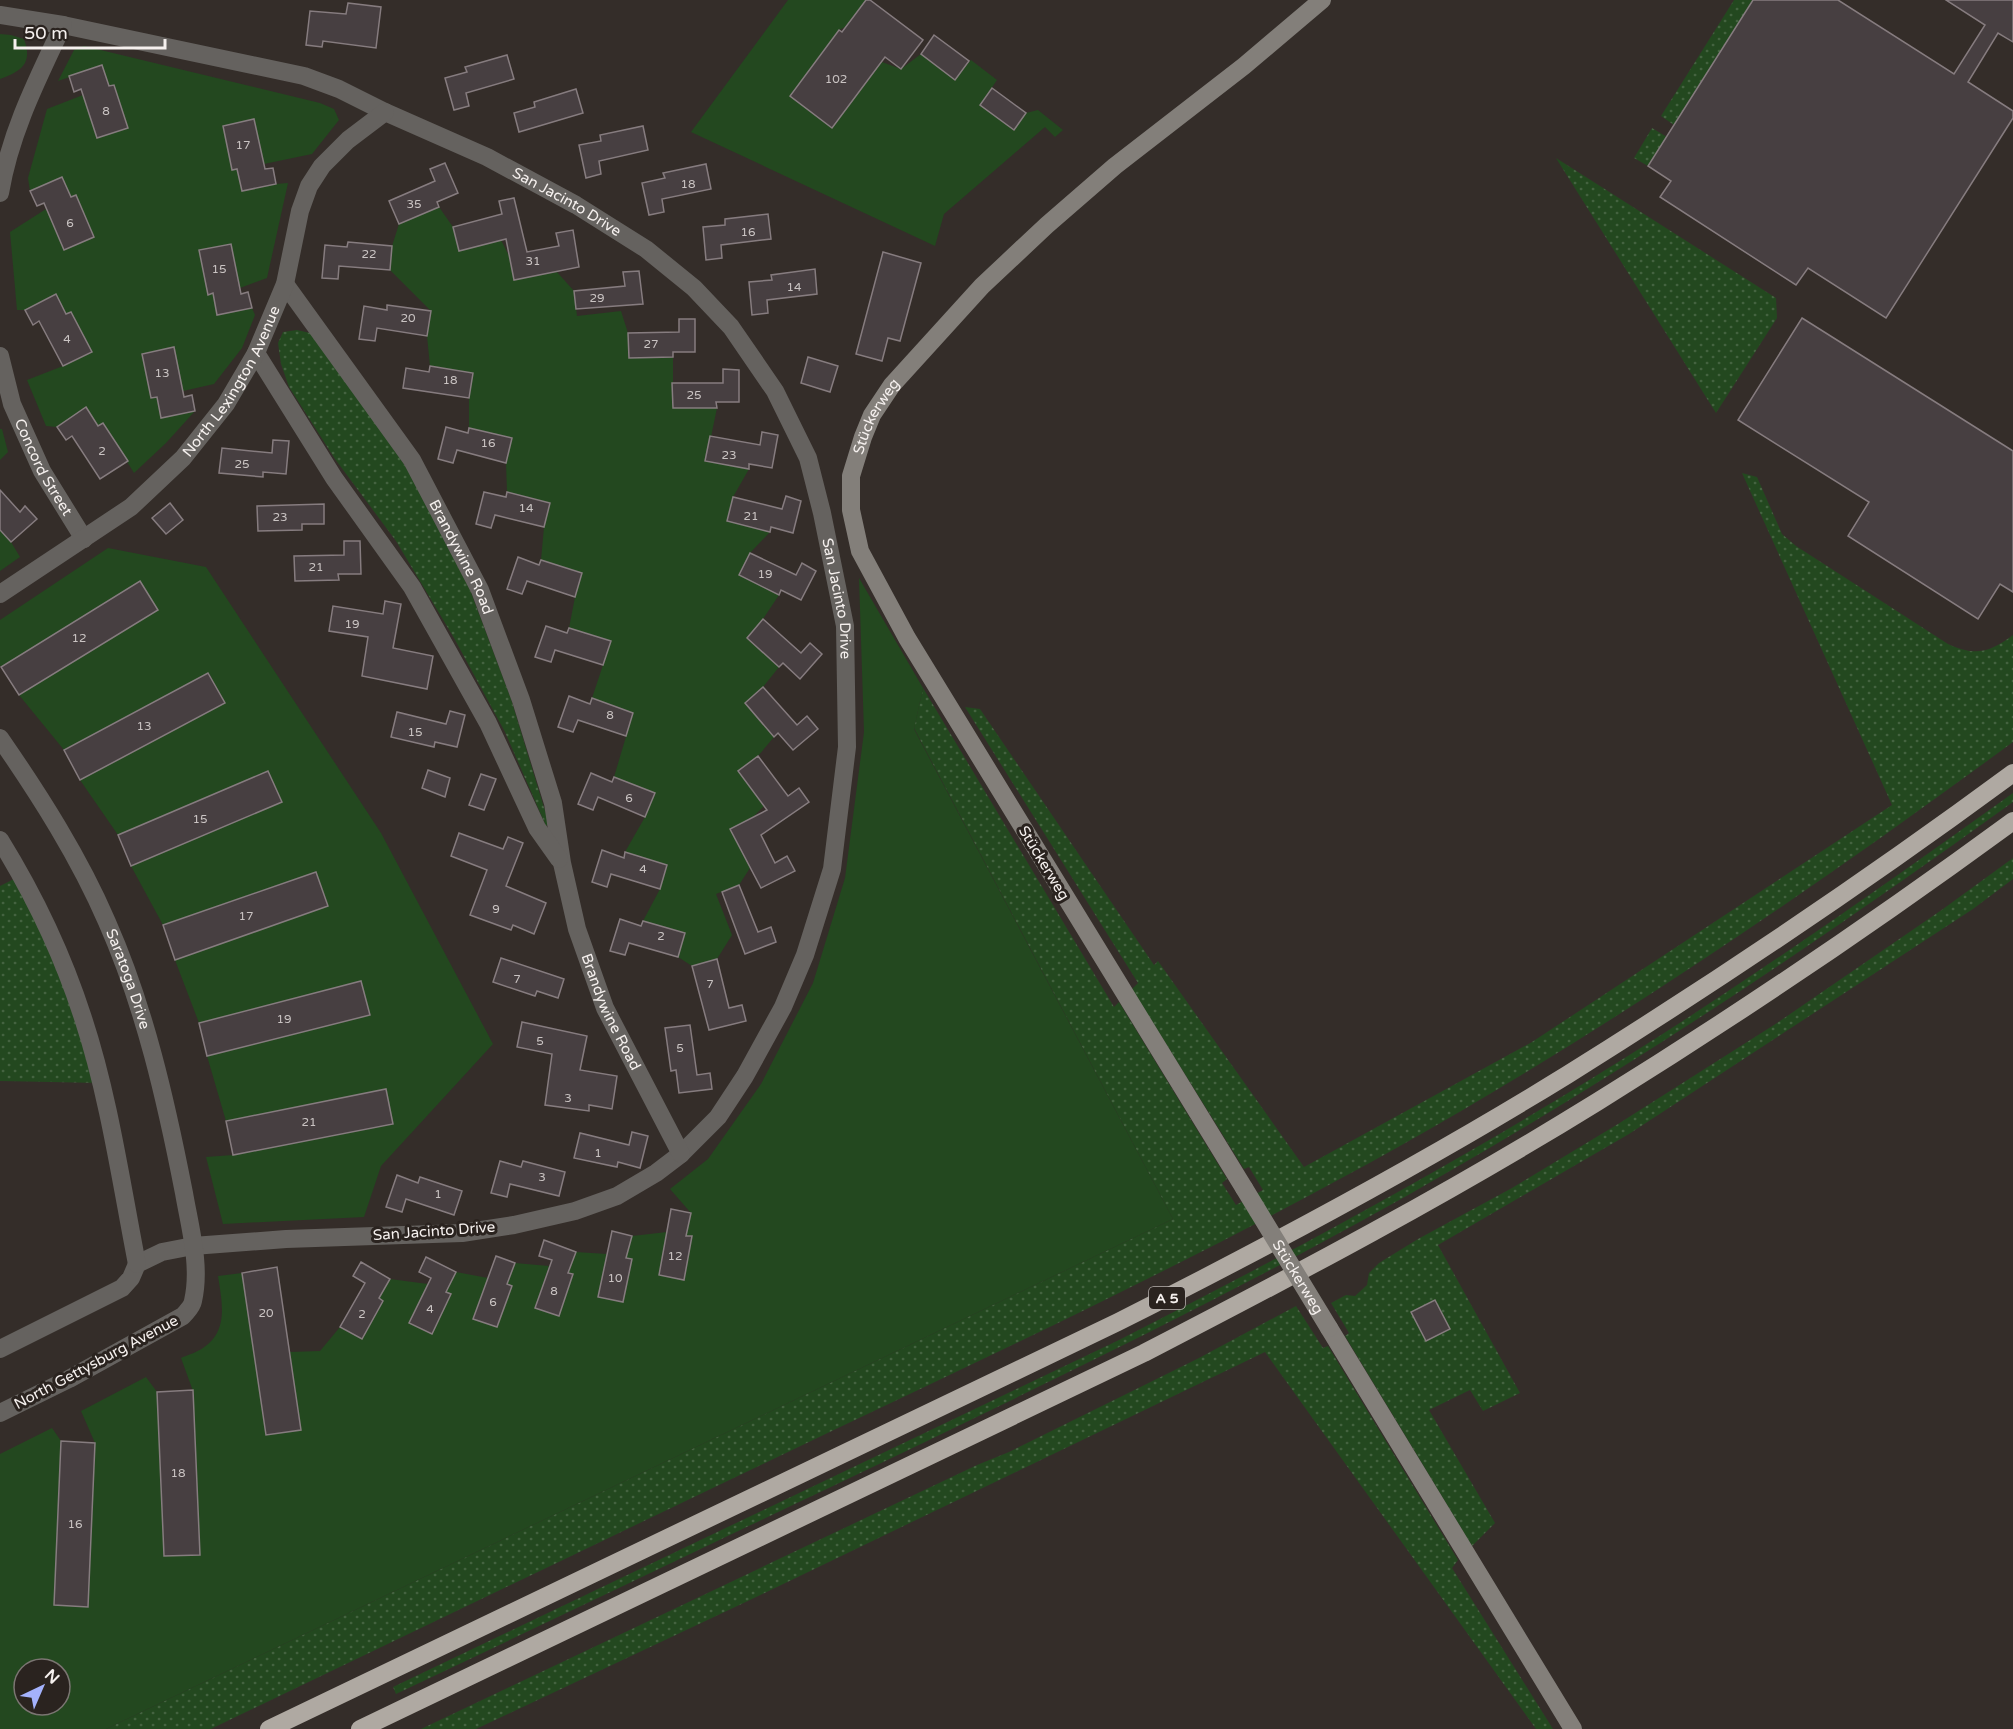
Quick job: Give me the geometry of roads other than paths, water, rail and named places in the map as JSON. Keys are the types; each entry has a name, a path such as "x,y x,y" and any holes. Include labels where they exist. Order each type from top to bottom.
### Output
{"highway":[{"name":"A 5","path":"269,1729 1067,1347 1223,1269 1357,1197 1557,1081 1727,973 1901,854 2013,773"},
{"name":"A 5","path":"360,1729 1144,1353 1355,1242 1483,1170 1666,1058 1877,918 2013,821"}],"street":[{"name":"Stückerweg","path":"1322,0 1244,66 1115,166 982,286 892,385 872,415 862,437 851,476 850,510 860,551 907,638 1572,1729"},
{"name":"San Jacinto Drive","path":"0,15 63,25 304,76 339,89 487,157 576,205 646,249 694,288 731,327 775,392 808,458 822,513 845,626 847,747 832,869 805,955 783,1007 745,1076 718,1117 681,1154 656,1173 617,1196 575,1211 514,1225 462,1233 286,1239 194,1246"},
{"path":"0,193 4,168 21,114 63,25"},
{"name":"North Lexington Avenue","path":"0,594 131,507 183,458 225,404 256,353 285,284 300,211 309,186 322,166 348,140 385,112"},
{"name":"Brandywine Road","path":"285,284 412,460 480,590 521,700 553,803 562,863 577,929 605,1008 681,1154"},
{"name":"Brandywine Road","path":"256,353 334,478 412,587 488,723 537,828 562,863"},
{"name":"Concord Street","path":"0,356 12,404 42,471 84,539"},
{"name":"Saratoga Drive","path":"0,738 32,784 74,856 108,922 140,1011 169,1115 194,1246"},
{"path":"0,840 22,875 57,947 83,1018 101,1083 137,1264 131,1278 122,1288 0,1348"},
{"path":"137,1264 162,1252 194,1246"},
{"name":"North Gettysburg Avenue","path":"0,1413 69,1379 183,1316 192,1304 195,1290 194,1246"}]}
